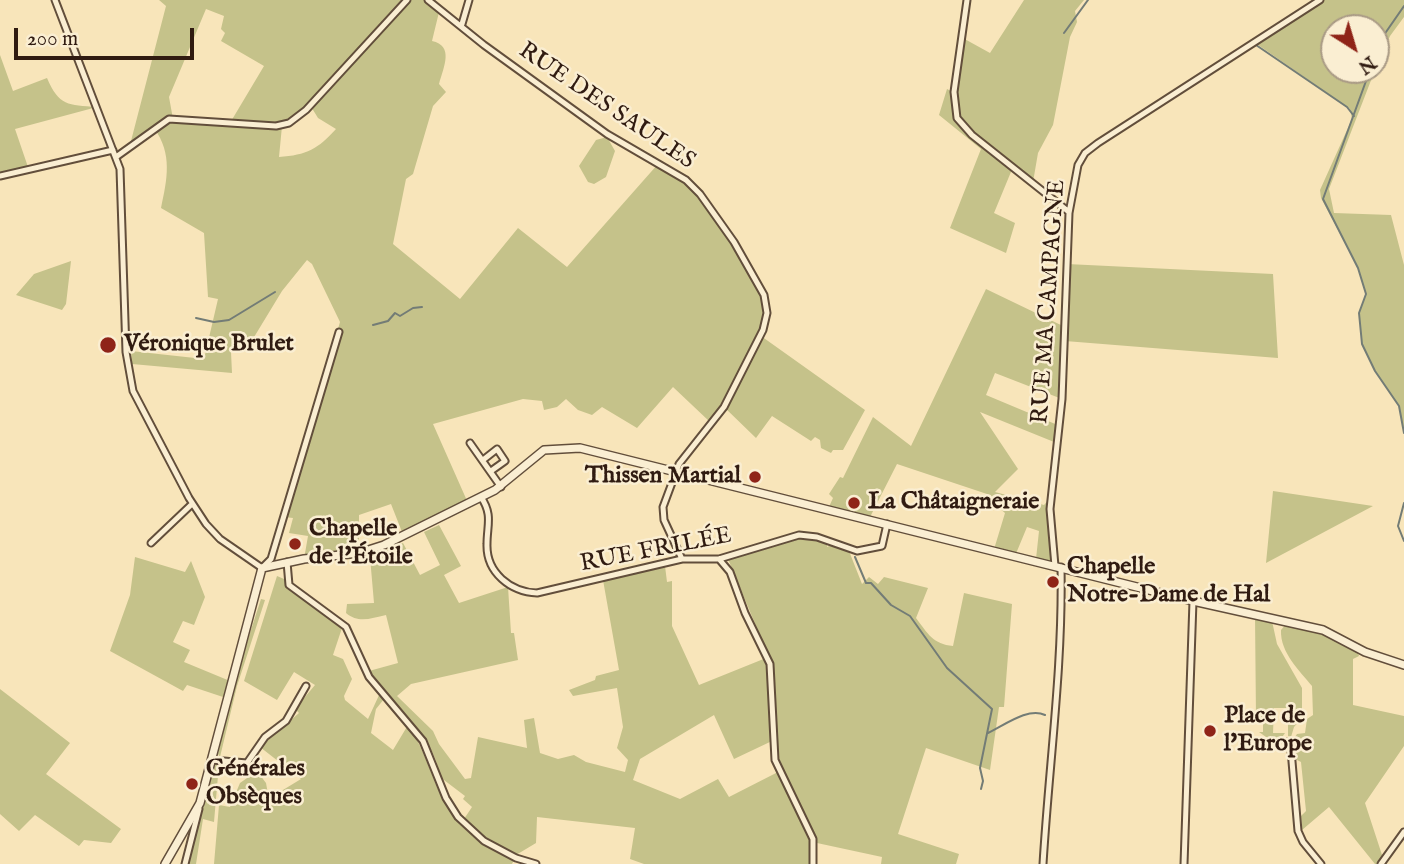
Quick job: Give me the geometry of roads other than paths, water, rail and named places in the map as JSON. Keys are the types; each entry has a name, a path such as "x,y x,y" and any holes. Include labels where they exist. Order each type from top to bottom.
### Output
{"street":[{"path":"55,0 116,157 121,179 129,372 133,391 192,504 214,533 262,568 376,548 501,487 540,453 554,448 580,448 1193,601 1323,630 1365,652 1404,665"},
{"path":"116,157 169,119 276,126 289,122 306,110 407,0"},
{"name":"RUE DES SAULES","path":"428,0 462,24 484,45 604,132 686,180 719,220 757,281 766,304 763,330 724,407 702,431 677,472 662,513 682,559"},
{"path":"462,24 469,0"},
{"path":"967,0 954,92 957,118 972,135 1069,213"},
{"name":"RUE MA CAMPAGNE","path":"1043,864 1060,654 1058,567 1050,513 1062,399 1069,213 1075,171 1087,151 1320,0"},
{"path":"0,176 28,167 113,150"},
{"path":"185,864 230,681 262,568 271,559 339,332"},
{"path":"470,443 501,487"},
{"path":"483,460 497,449 505,461 491,471"},
{"name":"RUE FRILÉE","path":"481,497 491,514 486,544 489,557 499,576 517,591 537,593 682,559 719,559 799,535 809,534 857,551 870,549 883,544 887,524"},
{"path":"151,542 192,504"},
{"path":"719,559 730,572 745,613 770,664 775,760 810,831 816,855 813,864"},
{"path":"287,562 289,585 342,624 369,677 423,741 446,799 458,817 489,844 516,858 536,864"},
{"path":"1184,864 1193,601"},
{"path":"212,760 247,764 265,737 286,721 306,686"},
{"path":"1286,742 1291,750 1298,831 1303,842 1321,864"},
{"path":"164,864 200,803"},
{"path":"1381,864 1404,832"}],"waterway":[{"path":"1064,33 1088,0"},
{"path":"1390,26 1404,6"},
{"path":"1256,45 1347,107 1354,116"},
{"path":"1365,84 1323,199 1358,268 1366,294 1359,313 1362,344 1375,371 1399,406 1404,433"},
{"path":"196,318 214,322 229,320 275,292"},
{"path":"373,325 388,321 395,313 400,316 413,308 422,307"},
{"path":"1404,503 1398,526 1404,541"},
{"path":"855,557 866,583 871,583 891,605 910,616 947,668 992,709 980,768 983,781 981,789"},
{"path":"988,733 1024,715 1045,715"}],"place":[{"name":"Véronique Brulet","path":"108,345"},
{"name":"Thissen Martial","path":"755,477"},
{"name":"La Châtaigneraie","path":"854,503"},
{"name":"Chapelle de l'Étoile","path":"295,544"},
{"name":"Chapelle Notre-Dame de Hal","path":"1053,582"},
{"name":"Place de l'Europe","path":"1210,731"},
{"name":"Générales Obsèques","path":"192,784"}]}
